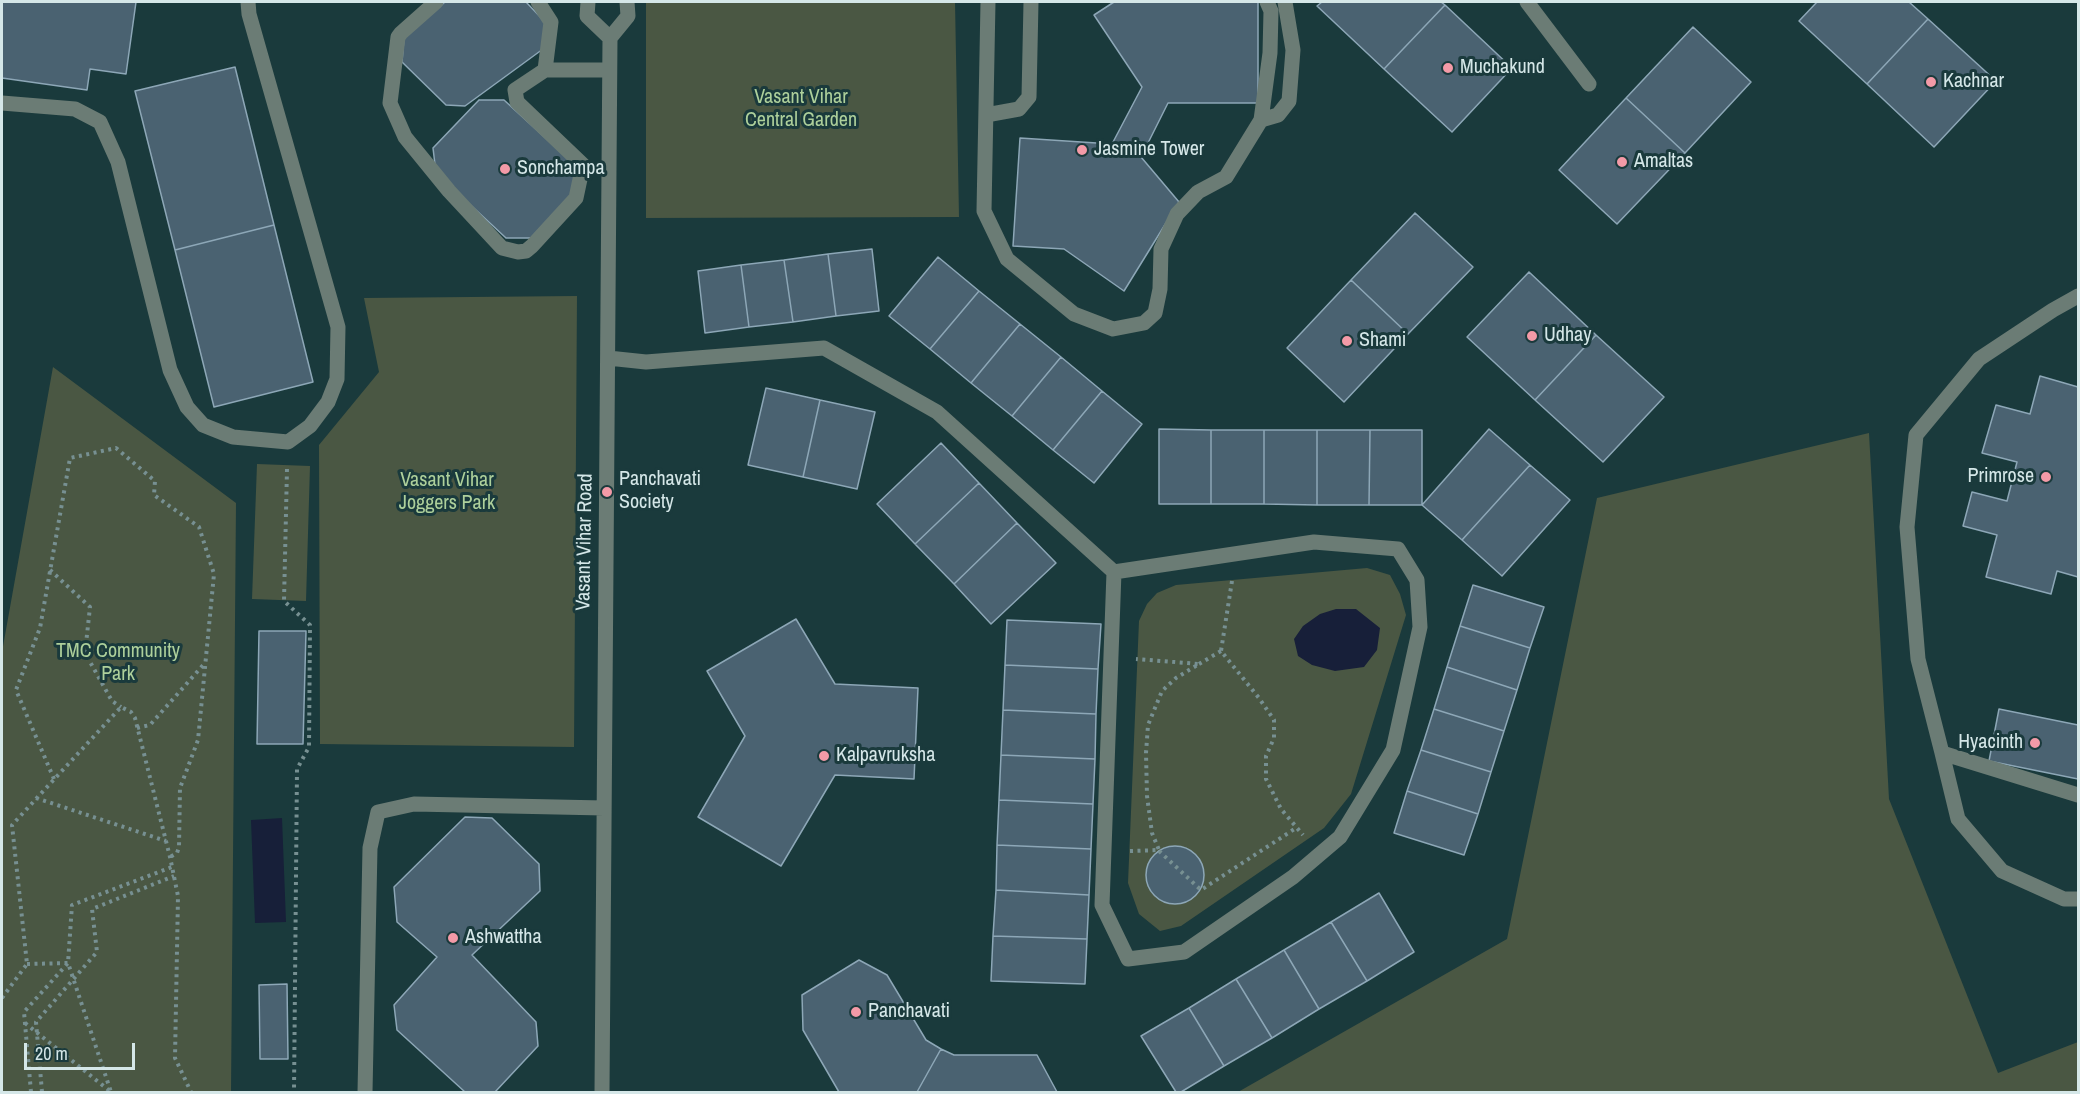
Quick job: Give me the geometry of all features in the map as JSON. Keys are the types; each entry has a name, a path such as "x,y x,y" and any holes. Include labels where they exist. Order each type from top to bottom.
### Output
{"street":[{"path":"2,103 75,110 100,122 118,162 170,370 187,407 202,425 233,437 288,442 310,426 328,402 337,379 338,327 249,14 248,2"},
{"path":"436,2 398,37 390,103 405,137 449,191 502,248 510,251 526,251 532,246 576,198 583,165 517,102 515,90 545,70 609,70"},
{"path":"538,2 551,22 545,70"},
{"path":"588,2 587,16 609,38 628,16 627,2"},
{"path":"988,2 984,211 1007,259 1074,315 1113,329 1144,323 1155,313 1160,289 1161,249 1178,214 1198,192 1226,177 1261,120 1270,53 1271,11 1267,2"},
{"path":"986,115 1019,109 1029,97 1031,2"},
{"path":"1261,120 1278,115 1289,101 1293,50 1285,2"},
{"path":"1527,2 1589,84"},
{"name":"Vasant Vihar Road","path":"602,1092 609,38"},
{"path":"2079,296 2053,310 1979,359 1916,435 1907,528 1918,659 1958,819 2002,871 2064,900 2079,899"},
{"path":"608,358 646,362 824,348 937,412 1114,572 1102,905 1128,959 1184,952 1293,877 1340,837 1393,750 1420,627 1417,580 1398,549 1314,542 1114,572"},
{"path":"1942,753 2079,795"},
{"path":"365,1092 370,848 378,812 414,804 604,808"}],"path":[{"path":"288,442 284,601 310,625 309,747 297,769 294,1092"},
{"path":"54,778 16,690 40,628 70,458 116,448 155,482 154,495 199,527 214,574 198,740 180,788 179,847 177,854 170,857"},
{"path":"1236,553 1221,651 1274,720 1274,738 1266,756 1266,779 1281,809 1321,854"},
{"path":"50,570 90,607 85,653 112,701 131,712 135,718 178,896 174,1058 191,1092"},
{"path":"1221,651 1176,678 1162,691 1148,725 1147,796 1152,833 1159,850 1201,890 1296,828"},
{"path":"1111,656 1199,664"},
{"path":"137,728 150,724 206,662"},
{"path":"2,998 27,964 12,825 122,707"},
{"path":"36,798 166,841"},
{"path":"1104,851 1159,850"},
{"path":"111,1092 68,963 72,905 172,867"},
{"path":"42,1092 36,1022 97,952 92,909 174,876"},
{"path":"27,964 68,963"},
{"path":"31,1092 24,1012 68,963"},
{"path":"25,1023 111,1092"}],"green space":[{"name":"Vasant Vihar Central Garden","path":"646,2 955,2 959,217 646,218"},
{"name":"Vasant Vihar Joggers Park","path":"577,296 574,747 320,744 319,445 379,372 364,298"},
{"name":"TMC Community Park","path":"53,367 236,503 231,1092 2,1092 2,652"},
{"path":"1869,433 1889,799 1998,1073 2078,1042 2078,1092 1238,1092 1507,939 1597,498"},
{"path":"257,464 310,466 306,601 252,599"},
{"path":"1367,568 1390,575 1400,594 1406,615 1351,794 1324,828 1181,926 1160,931 1139,914 1128,883 1139,621 1147,604 1157,593 1176,585"}],"water":[{"path":"1336,609 1356,609 1380,628 1377,650 1364,667 1335,671 1312,665 1298,656 1294,639 1303,626 1320,614"},
{"path":"282,818 286,922 255,923 251,820"}],"building":[{"path":"2,2 136,2 126,74 90,69 87,90 2,78"},
{"path":"445,2 526,2 547,24 543,49 465,106 446,105 402,62 404,38"},
{"name":"Jasmine Tower","path":"1114,2 1258,2 1258,103 1168,103 1141,157 1179,202 1124,291 1064,249 1013,246 1020,138 1112,144 1142,87 1094,15"},
{"name":"Muchakund","path":"1322,2 1441,2 1445,5 1384,69 1317,6"},
{"name":"Kachnar","path":"1817,2 1909,2 1928,19 1867,84 1799,21"},
{"name":"Muchakund","path":"1445,5 1512,68 1452,132 1384,69"},
{"name":"Kachnar","path":"1928,19 1996,81 1934,147 1867,84"},
{"name":"Amaltas","path":"1693,27 1751,82 1685,153 1626,98"},
{"path":"235,67 274,225 175,250 135,91"},
{"name":"Amaltas","path":"1626,98 1685,153 1617,224 1559,170"},
{"name":"Sonchampa","path":"479,100 504,100 575,165 577,189 531,238 506,238 436,173 433,148"},
{"name":"Shami","path":"1415,213 1473,267 1408,334 1351,280"},
{"path":"274,225 313,382 214,407 175,250"},
{"path":"872,249 879,311 836,316 828,254"},
{"path":"828,254 836,316 793,322 784,260"},
{"path":"938,257 979,291 930,349 889,316"},
{"path":"784,260 793,322 749,327 741,265"},
{"path":"741,265 749,327 705,333 698,271"},
{"name":"Udhay","path":"1529,272 1596,335 1535,400 1467,337"},
{"name":"Shami","path":"1351,280 1408,334 1344,402 1287,348"},
{"path":"979,291 1020,324 971,383 930,349"},
{"path":"1020,324 1061,357 1012,416 971,383"},
{"name":"Udhay","path":"1596,335 1664,397 1603,462 1535,400"},
{"path":"1061,357 1102,391 1053,450 1012,416"},
{"name":"Primrose","path":"2040,376 2078,387 2078,577 2057,571 2051,594 1986,577 1997,535 1963,526 1972,492 2007,501 2017,462 1982,453 1996,405 2030,414"},
{"path":"766,388 820,400 803,477 748,465"},
{"path":"1102,391 1142,424 1094,483 1053,450"},
{"path":"820,400 875,412 857,489 803,477"},
{"path":"1159,429 1211,430 1211,504 1159,504"},
{"path":"1489,429 1530,465 1462,540 1422,505"},
{"path":"1211,430 1264,430 1264,504 1211,504"},
{"path":"1264,430 1317,430 1317,505 1264,504"},
{"path":"1317,430 1370,430 1369,505 1317,505"},
{"path":"1370,430 1422,430 1422,505 1369,505"},
{"path":"941,443 979,483 915,544 877,504"},
{"path":"1530,465 1570,500 1502,576 1462,540"},
{"path":"979,483 1017,523 954,584 915,544"},
{"path":"1017,523 1056,563 991,624 954,584"},
{"path":"1473,585 1544,607 1530,648 1460,626"},
{"name":"Kalpavruksha","path":"796,619 835,684 918,688 914,779 835,775 781,866 698,817 745,736 707,671"},
{"path":"1007,620 1101,624 1098,669 1005,665"},
{"path":"1460,626 1530,648 1517,690 1447,667"},
{"path":"259,631 306,631 303,744 257,744"},
{"path":"1005,665 1098,669 1096,714 1003,710"},
{"path":"1447,667 1517,690 1504,731 1434,709"},
{"path":"1434,709 1504,731 1491,772 1421,750"},
{"name":"Hyacinth","path":"1999,709 2078,725 2078,779 1989,761"},
{"path":"1003,710 1096,714 1095,759 1001,755"},
{"path":"1421,750 1491,772 1478,814 1407,791"},
{"path":"1001,755 1095,759 1093,804 999,800"},
{"path":"1407,791 1478,814 1464,855 1394,833"},
{"path":"999,800 1093,804 1091,849 997,845"},
{"name":"Ashwattha","path":"465,817 492,818 539,864 540,891 472,955 536,1022 538,1046 495,1092 465,1092 397,1030 394,1005 437,957 397,922 394,887"},
{"path":"997,845 1091,849 1089,895 996,890"},
{"path":"1169,846 1181,846 1191,850 1200,859 1204,881 1196,896 1181,904 1169,904 1159,900 1150,891 1146,881 1146,869 1150,859 1159,850"},
{"path":"996,890 1089,895 1087,939 993,936"},
{"path":"1379,893 1414,952 1367,981 1331,922"},
{"path":"1331,922 1367,981 1319,1009 1284,950"},
{"path":"993,936 1087,939 1085,984 991,981"},
{"path":"1284,950 1319,1009 1272,1038 1236,979"},
{"name":"Panchavati","path":"859,960 887,975 926,1040 941,1049 917,1092 839,1092 803,1030 802,995"},
{"path":"1236,979 1272,1038 1224,1066 1189,1008"},
{"path":"287,984 288,1059 260,1059 259,985"},
{"path":"1189,1008 1224,1066 1181,1092 1176,1092 1141,1036"},
{"name":"Panchavati","path":"941,1049 954,1055 1037,1055 1057,1092 917,1092"}],"place":[{"name":"Muchakund","path":"1448,68"},
{"name":"Kachnar","path":"1931,82"},
{"name":"Jasmine Tower","path":"1082,150"},
{"name":"Amaltas","path":"1622,162"},
{"name":"Sonchampa","path":"505,169"},
{"name":"Udhay","path":"1532,336"},
{"name":"Shami","path":"1347,341"},
{"name":"Primrose","path":"2046,477"},
{"name":"Panchavati Society","path":"607,492"},
{"name":"Hyacinth","path":"2035,743"},
{"name":"Kalpavruksha","path":"824,756"},
{"name":"Ashwattha","path":"453,938"},
{"name":"Panchavati","path":"856,1012"}]}
